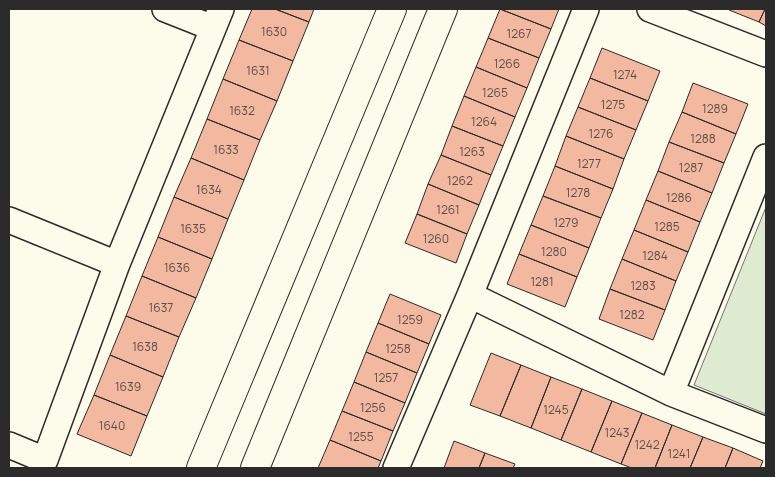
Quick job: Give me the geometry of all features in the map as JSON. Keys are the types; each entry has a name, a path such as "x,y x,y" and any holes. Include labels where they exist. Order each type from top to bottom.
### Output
{"main road":[{"path":"201,468 392,9"},
{"path":"255,468 443,9"}],"street":[{"path":"9,445 45,460 117,264 217,19 165,9"},
{"path":"396,468 470,295 586,9"},
{"path":"650,9 766,54"},
{"path":"671,393 766,157"},
{"path":"9,220 117,264"},
{"path":"470,295 671,393 766,430"}],"green space":[{"path":"766,207 766,414 694,385"}],"building":[{"path":"252,9 275,9 309,22 293,61 239,40"},
{"path":"275,9 314,9 309,22"},
{"path":"500,9 551,29 539,58 488,38"},
{"path":"500,9 559,9 551,29"},
{"path":"729,9 765,9 759,22"},
{"path":"766,9 766,26 759,22"},
{"path":"488,38 539,58 527,88 476,67"},
{"path":"239,40 293,61 277,101 223,79"},
{"path":"602,48 660,71 648,101 590,78"},
{"path":"476,67 527,88 515,117 464,96"},
{"path":"590,78 648,101 636,130 578,107"},
{"path":"223,79 277,101 260,140 207,119"},
{"path":"693,83 748,104 736,134 682,112"},
{"path":"464,96 515,117 503,146 452,126"},
{"path":"578,107 636,130 624,159 566,136"},
{"path":"682,112 736,134 724,163 669,142"},
{"path":"207,119 260,140 244,180 191,158"},
{"path":"452,126 503,146 491,175 441,155"},
{"path":"566,136 624,159 613,189 555,166"},
{"path":"669,142 724,163 712,193 658,171"},
{"path":"441,155 491,175 479,205 428,184"},
{"path":"191,158 244,180 228,219 174,197"},
{"path":"555,166 613,189 601,218 543,196"},
{"path":"658,171 712,193 700,222 646,200"},
{"path":"428,184 479,205 467,234 417,214"},
{"path":"543,196 601,218 589,248 531,225"},
{"path":"174,197 228,219 212,259 158,237"},
{"path":"646,200 700,222 688,252 634,230"},
{"path":"417,214 467,234 456,263 405,243"},
{"path":"531,225 589,248 577,277 519,254"},
{"path":"634,230 688,252 676,281 622,259"},
{"path":"158,237 212,259 196,298 142,276"},
{"path":"519,254 577,277 565,307 507,284"},
{"path":"622,259 676,281 665,310 610,289"},
{"path":"142,276 196,298 179,337 126,316"},
{"path":"610,289 665,310 653,340 599,319"},
{"path":"390,294 441,315 429,344 378,323"},
{"path":"126,316 179,337 163,377 110,355"},
{"path":"378,323 429,344 417,373 366,352"},
{"path":"366,352 417,373 405,403 354,382"},
{"path":"491,353 521,365 500,416 470,405"},
{"path":"110,355 163,377 147,416 94,395"},
{"path":"521,365 551,377 531,428 500,416"},
{"path":"551,377 582,389 561,440 531,428"},
{"path":"354,382 405,403 393,431 342,411"},
{"path":"582,389 612,401 591,452 561,440"},
{"path":"94,395 147,416 131,456 77,434"},
{"path":"612,401 642,413 621,464 591,452"},
{"path":"342,411 393,431 381,461 330,440"},
{"path":"642,413 672,425 655,468 632,468 621,464"},
{"path":"672,425 703,437 690,468 655,468"},
{"path":"703,437 733,448 725,468 690,468"},
{"path":"330,440 381,461 378,468 318,468"},
{"path":"454,441 485,453 479,468 444,468"},
{"path":"733,448 763,461 760,468 725,468"},
{"path":"485,453 515,464 513,468 479,468"}]}
